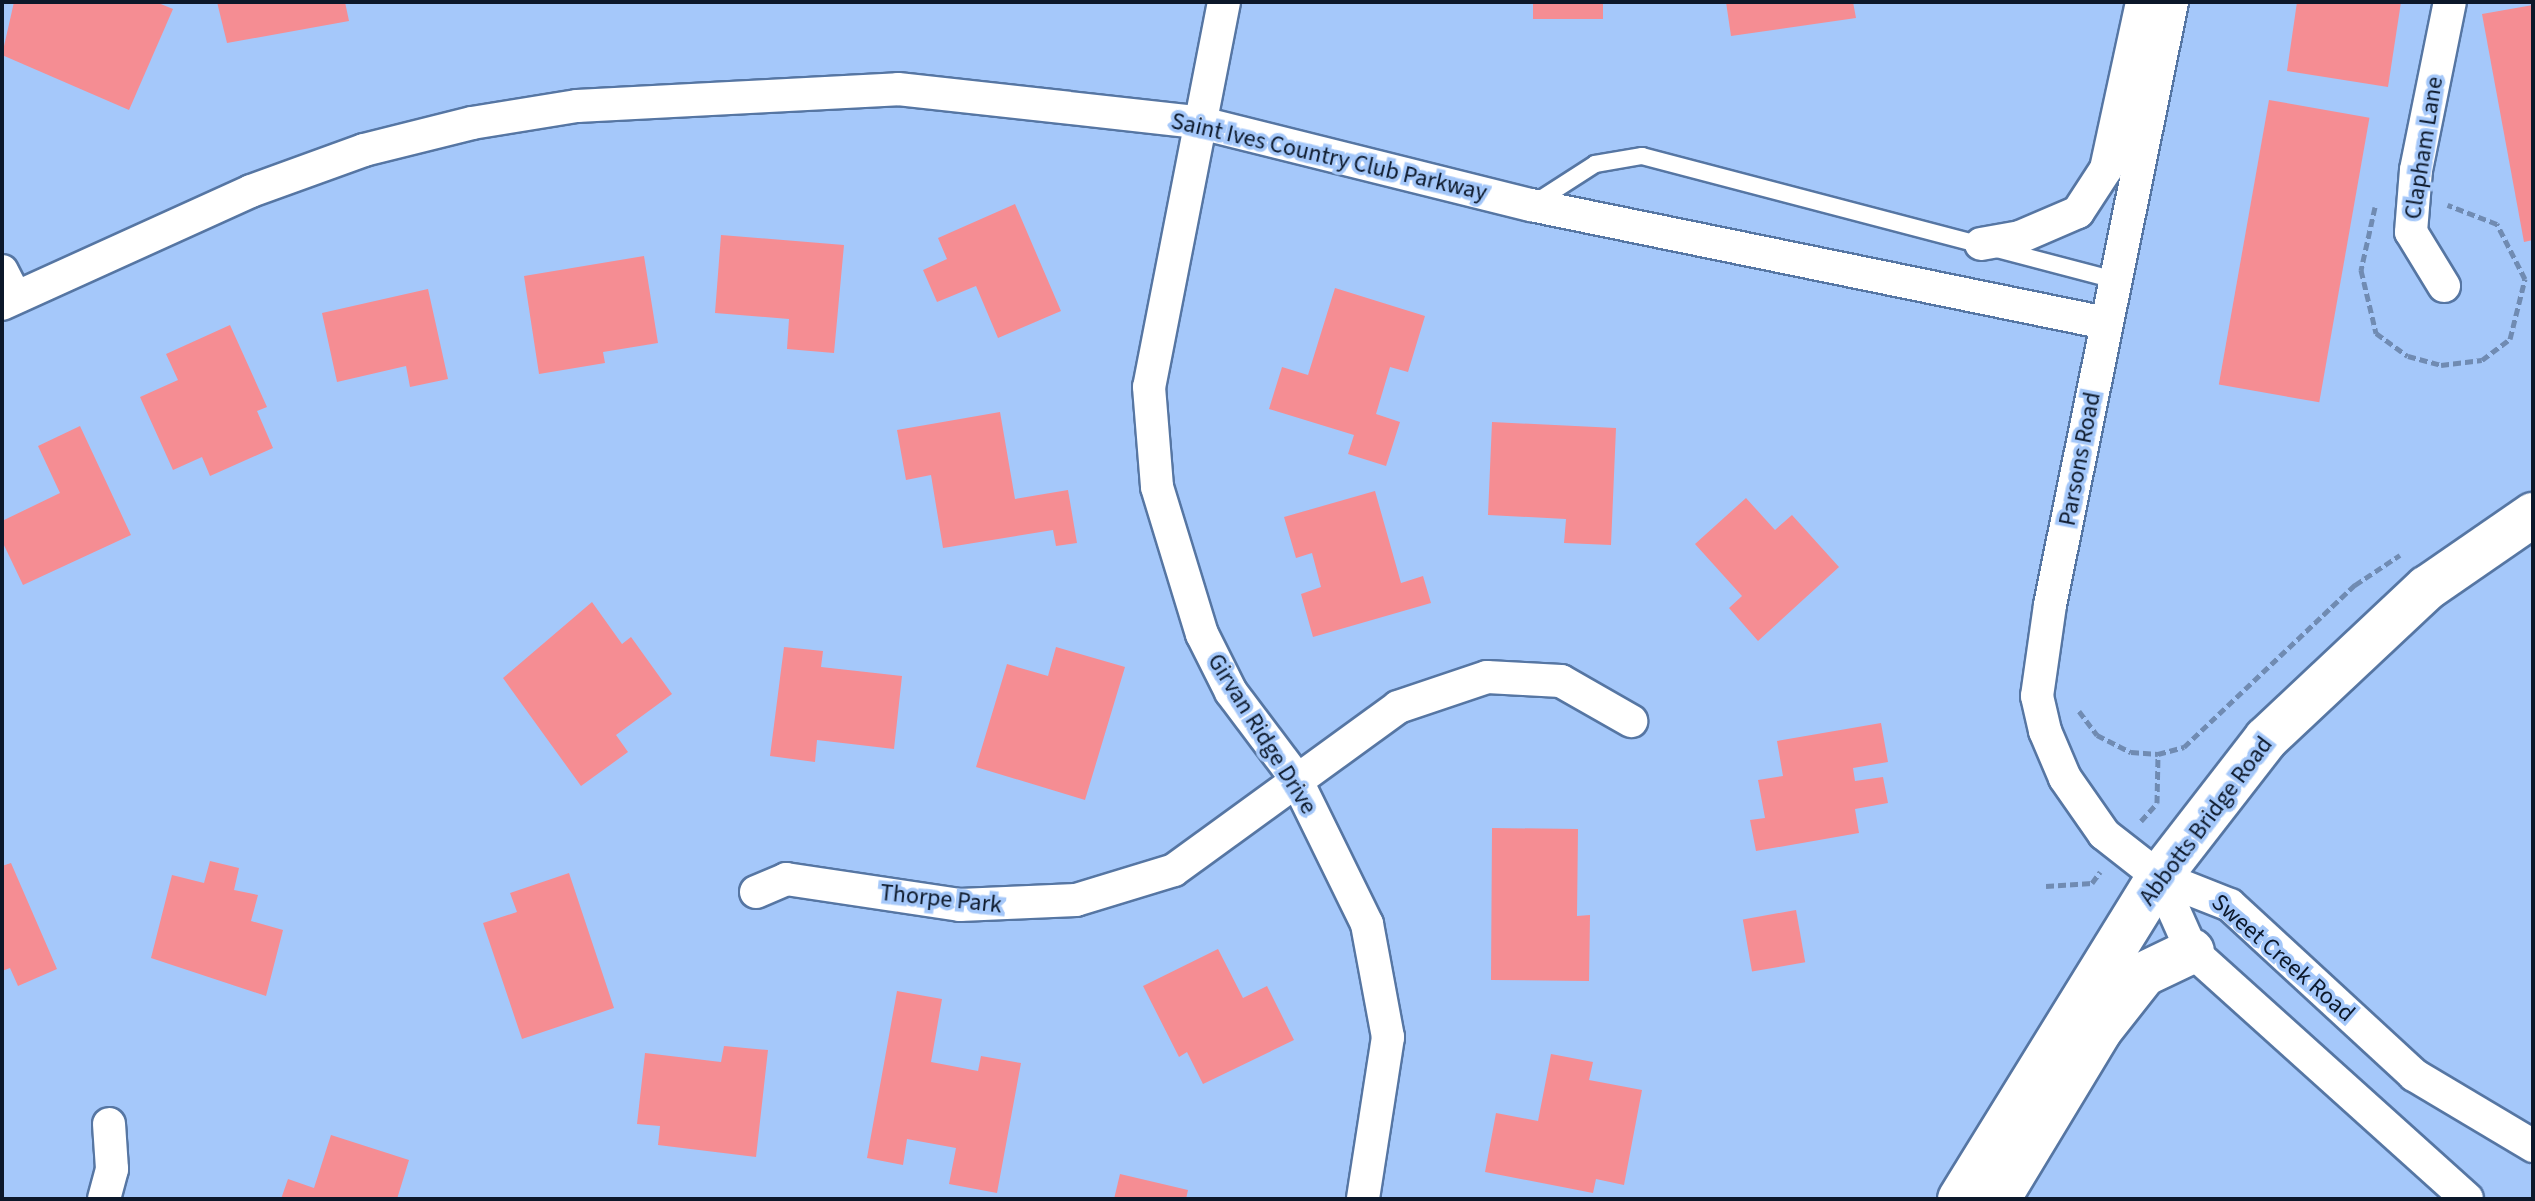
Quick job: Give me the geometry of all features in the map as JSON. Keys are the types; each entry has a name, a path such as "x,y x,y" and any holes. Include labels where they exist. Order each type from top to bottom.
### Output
{"main road":[{"name":"Abbotts Bridge Road","path":"1960,1199 2159,877 2266,739 2351,653 2427,588 2533,515"},
{"path":"1998,1199 2100,1030 2144,974 2192,951"}],"street":[{"name":"Girvan Ridge Drive","path":"1224,2 1197,122 1149,387 1157,487 1202,634 1231,692 1295,777 1367,924 1380,981 1386,1087 1363,1199"},
{"path":"1981,244 2078,212 2106,169 2142,2"},
{"name":"Parsons Road","path":"2159,877 2104,834 2065,778 2037,696 2106,323 2172,2"},
{"name":"Clapham Lane","path":"2444,286 2411,232 2416,170 2450,2"},
{"name":"Saint Ives Country Club Parkway","path":"6,291 210,208 364,150 577,106 898,89 1197,122 1531,205 2106,323"},
{"name":"Thorpe Park","path":"756,892 786,879 960,905 1076,900 1174,870 1295,777 1398,707 1487,677 1561,681 1631,721"},
{"name":"Sweet Creek Road","path":"2159,877 2192,951 2467,1199"},
{"name":"Sweet Creek Road","path":"2159,877 2230,905 2414,1075 2533,1146"},
{"path":"104,1199 112,1169 109,1124"}],"lane":[{"path":"1531,205 1595,164 1642,156 2115,280"}],"path":[{"path":"2075,693 2097,735 2131,752 2158,754"}],"building":[{"path":"14,2 156,2 173,9 129,110 2,55"},
{"path":"217,2 345,2 349,21 227,43"},
{"path":"1533,2 1603,2 1603,19 1533,19"},
{"path":"1726,2 1853,2 1856,18 1731,36"},
{"path":"2297,2 2401,2 2388,87 2287,71"},
{"path":"2533,5 2533,240 2524,242 2482,14"},
{"path":"2269,100 2369,118 2319,402 2219,385"},
{"path":"1015,204 1061,311 998,338 976,286 937,302 923,270 947,259 938,238"},
{"path":"721,235 844,245 834,353 787,349 789,319 715,313"},
{"path":"644,256 658,343 603,352 605,363 539,374 524,276"},
{"path":"1335,288 1425,316 1408,372 1390,367 1376,414 1400,422 1386,466 1348,454 1354,435 1269,409 1282,367 1308,375"},
{"path":"428,289 448,379 410,387 406,366 337,382 322,313"},
{"path":"230,325 267,407 257,411 273,448 210,476 202,457 173,470 140,397 178,380 166,354"},
{"path":"1000,412 1015,499 1068,490 1077,543 1056,546 1053,530 943,548 931,475 906,480 897,430"},
{"path":"1492,422 1616,428 1611,545 1564,543 1566,519 1488,515"},
{"path":"80,426 131,535 23,585 2,541 2,521 60,493 38,446"},
{"path":"1375,491 1401,583 1423,576 1431,603 1313,637 1301,594 1321,587 1312,553 1296,558 1284,517"},
{"path":"1746,498 1775,530 1792,515 1839,567 1758,641 1729,608 1742,596 1695,544"},
{"path":"592,602 622,644 631,637 672,694 616,735 628,752 581,786 503,678"},
{"path":"784,647 823,651 821,667 902,676 894,749 817,740 815,762 770,756"},
{"path":"1056,647 1125,667 1085,800 976,767 1007,664 1048,676"},
{"path":"1881,723 1888,762 1853,768 1855,781 1883,777 1888,803 1855,809 1859,833 1756,851 1750,820 1765,818 1758,780 1783,776 1777,741"},
{"path":"1492,828 1578,829 1577,916 1590,915 1589,981 1491,980"},
{"path":"210,861 239,868 234,890 258,895 251,921 283,930 266,996 151,958 172,875 204,883"},
{"path":"11,863 57,969 18,986 10,968 2,971 2,866"},
{"path":"569,873 614,1008 522,1039 483,923 517,912 510,893"},
{"path":"1796,910 1805,962 1752,972 1743,919"},
{"path":"1218,949 1243,998 1267,986 1294,1040 1203,1084 1187,1052 1179,1057 1143,986"},
{"path":"897,991 942,999 931,1062 978,1071 981,1056 1021,1063 997,1193 949,1184 956,1148 907,1139 903,1165 867,1158"},
{"path":"724,1046 768,1050 756,1157 658,1145 660,1126 637,1124 645,1053 721,1062"},
{"path":"1551,1054 1593,1062 1589,1080 1642,1090 1624,1185 1596,1179 1593,1193 1485,1172 1496,1113 1538,1121"},
{"path":"331,1135 409,1160 397,1199 281,1199 288,1179 314,1188"},
{"path":"1120,1174 1188,1190 1186,1199 1114,1199"}]}
